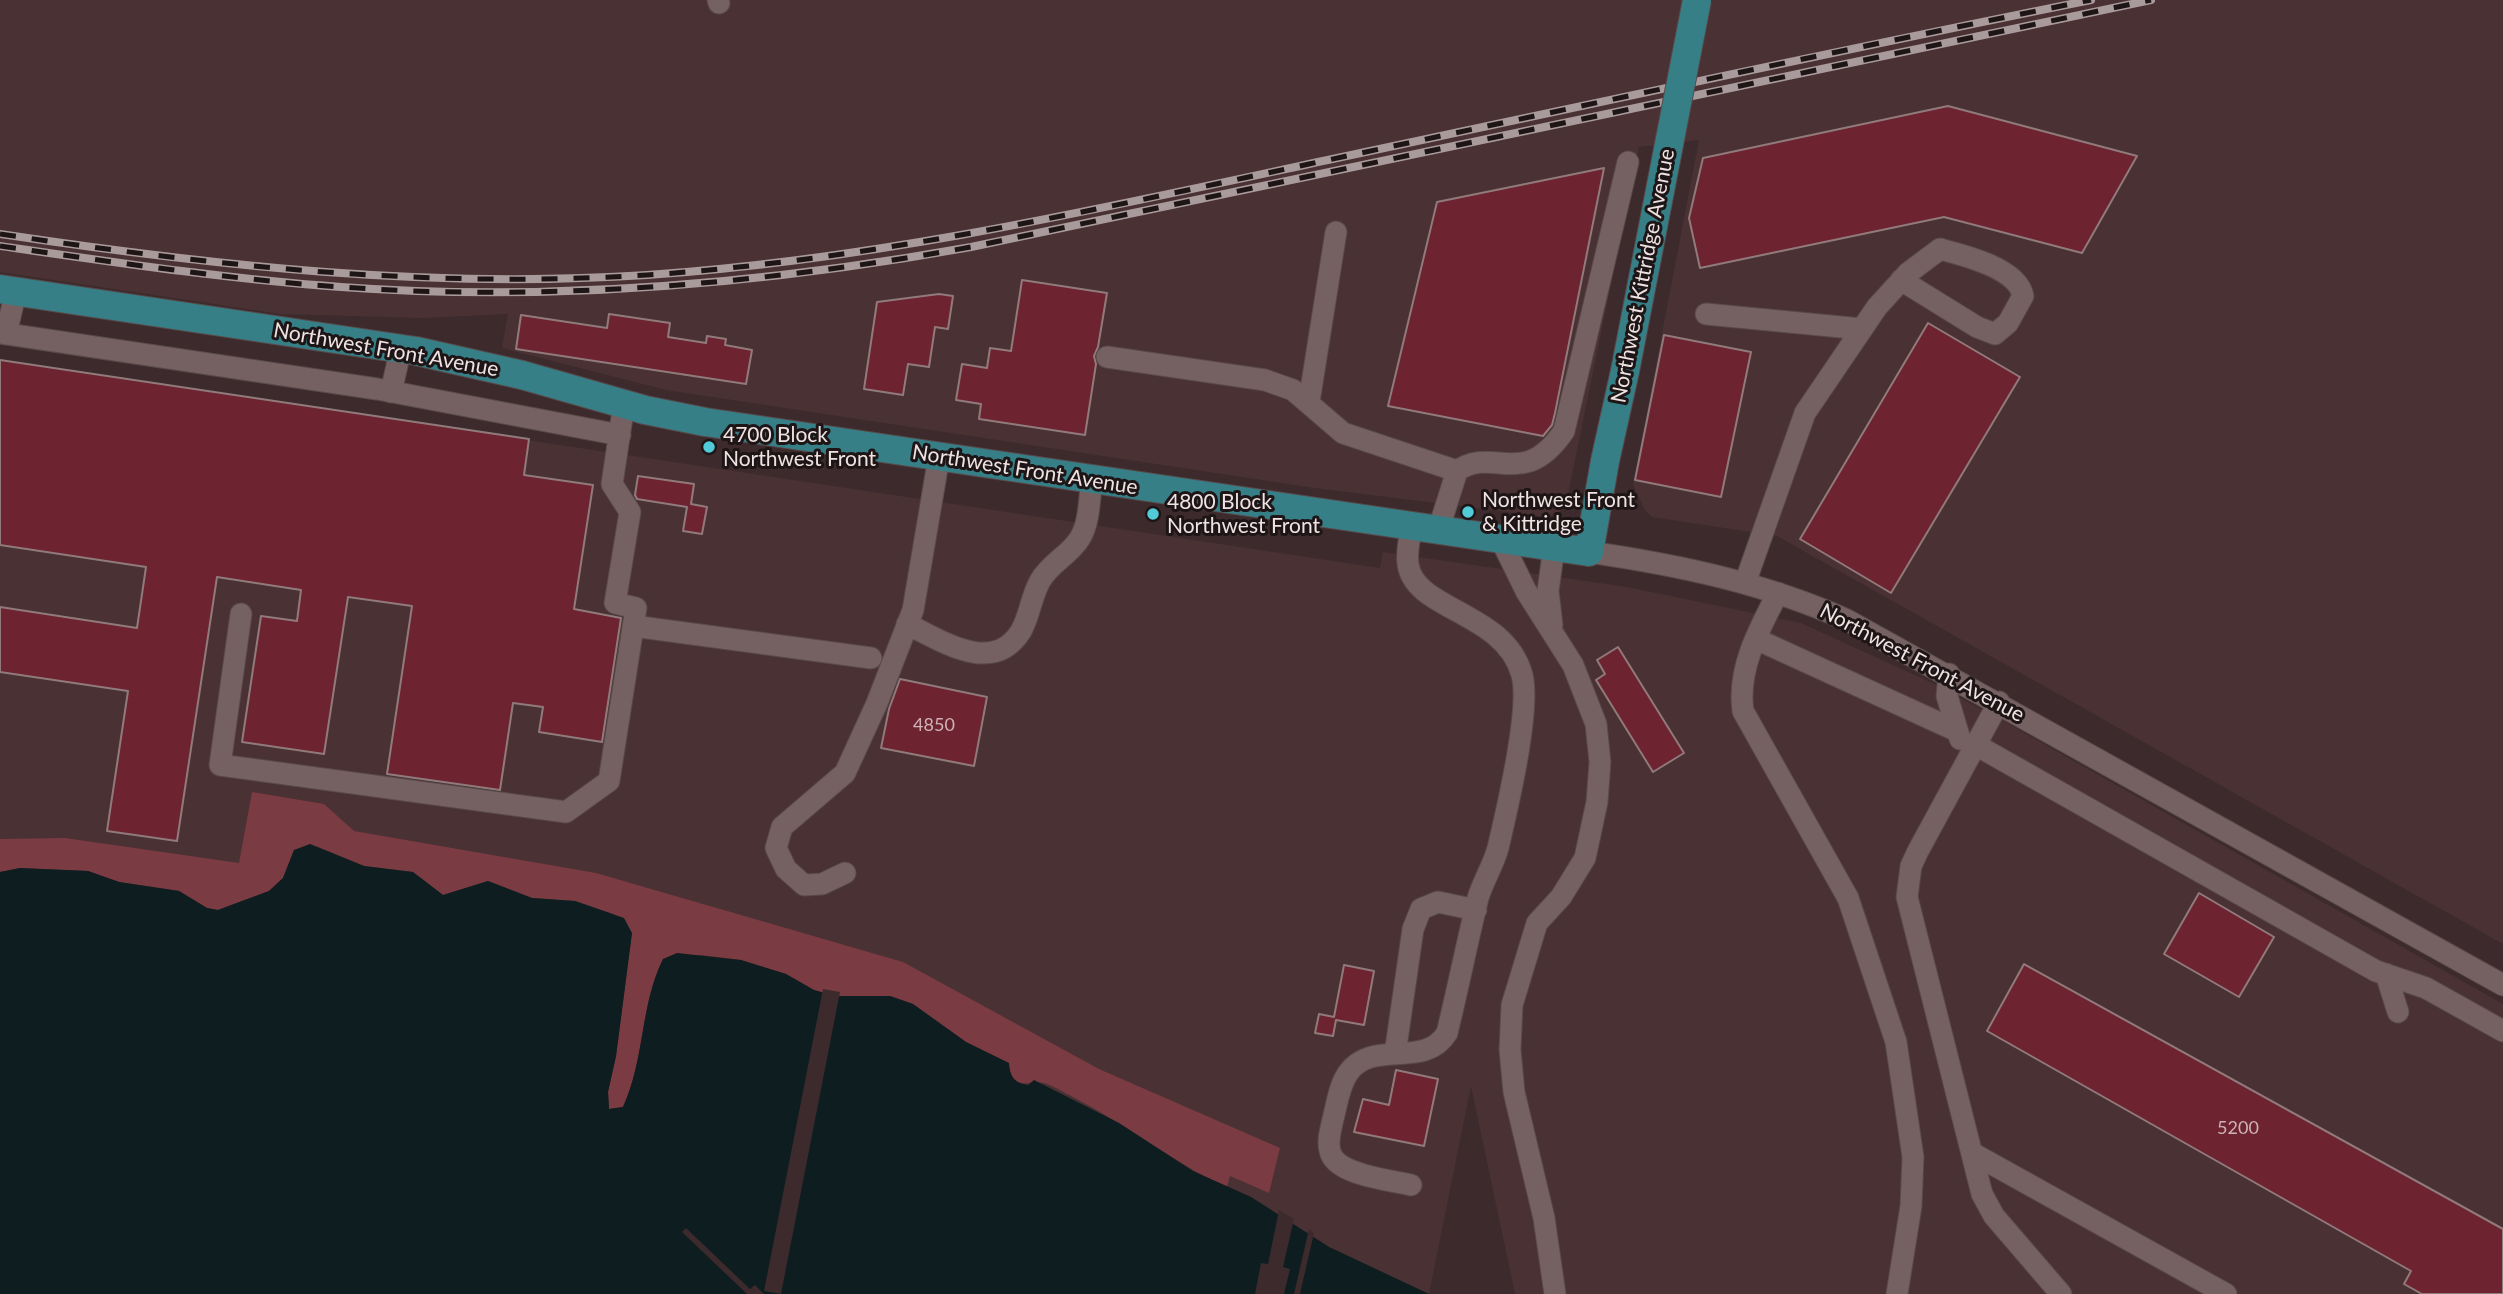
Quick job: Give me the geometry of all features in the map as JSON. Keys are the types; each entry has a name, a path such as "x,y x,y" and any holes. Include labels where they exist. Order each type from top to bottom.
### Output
{"main road":[{"name":"Northwest Kittridge Avenue","path":"1589,552 1697,0"},
{"name":"Northwest Front Avenue","path":"8,290 401,348 522,374 624,404 719,424 1589,552"}],"street":[{"path":"1410,1185 1347,1169 1336,1162 1330,1153 1332,1126 1340,1091 1349,1073 1362,1061 1395,1054 1416,1055 1440,1044 1447,1033 1476,910 1497,849 1523,718 1524,689 1518,664 1500,637 1468,615 1433,597 1415,581 1408,564 1457,471 1472,464 1527,464 1555,445 1564,431 1628,162"},
{"path":"1309,402 1336,232"},
{"path":"1745,583 1805,413 1862,329 1901,280 1940,249 1980,260 2014,280 2023,296 2008,323 1995,334 1977,327 1901,280"},
{"path":"8,290 3,333 391,392 620,435"},
{"path":"1706,314 1862,329"},
{"path":"391,392 401,348"},
{"path":"1107,356 1265,380 1293,390 1342,433 1457,471"},
{"path":"241,614 219,765 566,812 609,781 636,608 615,603 630,512 612,484 624,404"},
{"path":"845,873 822,884 804,885 786,869 776,848 782,827 845,773 877,703 913,610 939,457"},
{"path":"907,624 970,653 989,654 1008,647 1028,617 1039,582 1051,565 1080,538 1092,480"},
{"path":"1501,540 1526,591 1573,666 1596,723 1600,762 1597,802 1585,858 1560,897 1537,923 1512,1005 1510,1050 1514,1092 1544,1218 1555,1294"},
{"path":"1555,547 1548,591 1550,615 1558,640"},
{"name":"Northwest Front Avenue","path":"1589,552 1656,562 1745,583 1847,620 1949,674 2503,985"},
{"path":"1778,593 1744,670 1740,691 1743,711 1848,898 1896,1042 1913,1157 1911,1206 1896,1294"},
{"path":"633,626 871,658"},
{"path":"1756,639 1957,731"},
{"path":"1949,674 1947,696 1957,731 1972,752 2386,974 2426,988 2503,1031"},
{"path":"1998,702 1915,859 1907,882 1907,897 1982,1194 1994,1216 2061,1294"},
{"path":"1395,1054 1416,918 1421,909 1438,902 1476,910"},
{"path":"2386,974 2398,1012"},
{"path":"1974,1154 2226,1294"}],"shaded area":[{"path":"0,0 2503,0 2503,944 1777,536 1652,517 1645,510 1633,485 1699,140 1639,147 1565,509 1548,517 1315,488 666,390 502,348 508,314 422,318 281,314 0,272"},
{"path":"0,361 1380,568 1383,552 1627,587 1801,623 1930,682 2005,722 2503,1004 2503,1294 1515,1294 1471,1086 1429,1294 1329,1247 1251,1197 1213,1181 289,866 0,872"},
{"path":"252,792 324,804 354,831 596,873 903,962 1099,1069 1280,1148 1269,1193 1230,1176 1227,1187 1213,1181 1055,1087 1044,1083 1016,1082 1008,1063 966,1042 913,1004 890,996 835,996 814,990 786,974 741,960 701,955 663,959 650,995 630,1089 623,1107 609,1109 608,1092 616,1056 632,933 613,914 575,901 532,898 488,881 443,895 413,872 364,866 318,847 294,850 283,878 269,891 218,910 207,908 179,891 119,882 88,871 20,868 0,872 0,839 65,838 239,863"},
{"path":"310,844 364,866 413,872 443,895 488,881 532,898 575,901 624,918 632,933 616,1056 608,1092 609,1109 623,1107 630,1089 650,995 663,959 677,953 741,960 786,974 814,990 835,996 890,996 913,1004 966,1042 1009,1063 1010,1072 1019,1083 1028,1085 1034,1080 1119,1123 1193,1171 1251,1197 1329,1247 1429,1294 0,1294 0,872 20,868 88,871 119,882 179,891 207,908 218,910 269,891 283,878 294,850"}],"pier":[{"path":"823,989 840,992 781,1294 764,1291"},
{"path":"1279,1210 1294,1219 1283,1267 1290,1269 1284,1294 1255,1294 1261,1263 1268,1264"},
{"path":"686,1228 750,1289 755,1285 764,1294 747,1294 682,1232"},
{"path":"1309,1229 1314,1233 1300,1294 1294,1294"}],"building":[{"path":"1948,106 2137,156 2082,253 1944,217 1700,268 1689,218 1703,158"},
{"path":"1604,168 1555,413 1552,425 1543,436 1388,406 1437,202"},
{"path":"1022,280 1107,293 1094,356 1096,364 1085,435 979,419 981,404 956,400 962,364 987,368 990,348 1011,351"},
{"path":"939,294 953,296 948,329 935,327 929,367 908,364 903,395 864,389 877,302"},
{"path":"609,314 670,323 668,337 706,343 707,336 726,339 725,345 752,350 746,384 516,349 521,315 607,328"},
{"path":"1928,323 2020,377 1891,593 1800,539"},
{"path":"1664,335 1751,352 1721,497 1635,480"},
{"path":"0,360 529,439 524,475 593,485 574,609 621,618 602,742 539,732 543,707 513,703 500,790 387,774 412,606 348,597 324,754 242,742 261,616 297,621 301,590 217,577 177,841 107,831 128,691 0,672 0,607 137,628 146,567 0,545"},
{"path":"638,476 694,484 691,504 707,507 702,534 683,531 687,507 637,499 635,495"},
{"path":"1618,647 1684,753 1653,772 1596,680 1605,674 1597,660"},
{"path":"900,679 987,697 974,766 881,748 889,709"},
{"path":"2199,893 2274,937 2239,997 2164,954"},
{"path":"2024,964 2503,1229 2503,1294 2422,1294 2404,1284 2411,1271 1987,1031"},
{"path":"1344,965 1374,971 1364,1025 1336,1020 1333,1036 1315,1033 1319,1014 1334,1017"},
{"path":"1396,1070 1438,1079 1424,1146 1354,1132 1363,1099 1389,1105"}],"railway":[{"path":"0,234 242,265 403,277 565,279 731,268 897,246 1062,216 2091,0"},
{"path":"0,246 170,270 341,287 420,291 578,291 736,280 815,271 971,247 2151,0"}],"place":[{"name":"4700 Block Northwest Front","path":"709,447"},
{"name":"Northwest Front & Kittridge","path":"1468,512"},
{"name":"4800 Block Northwest Front","path":"1153,514"}]}
